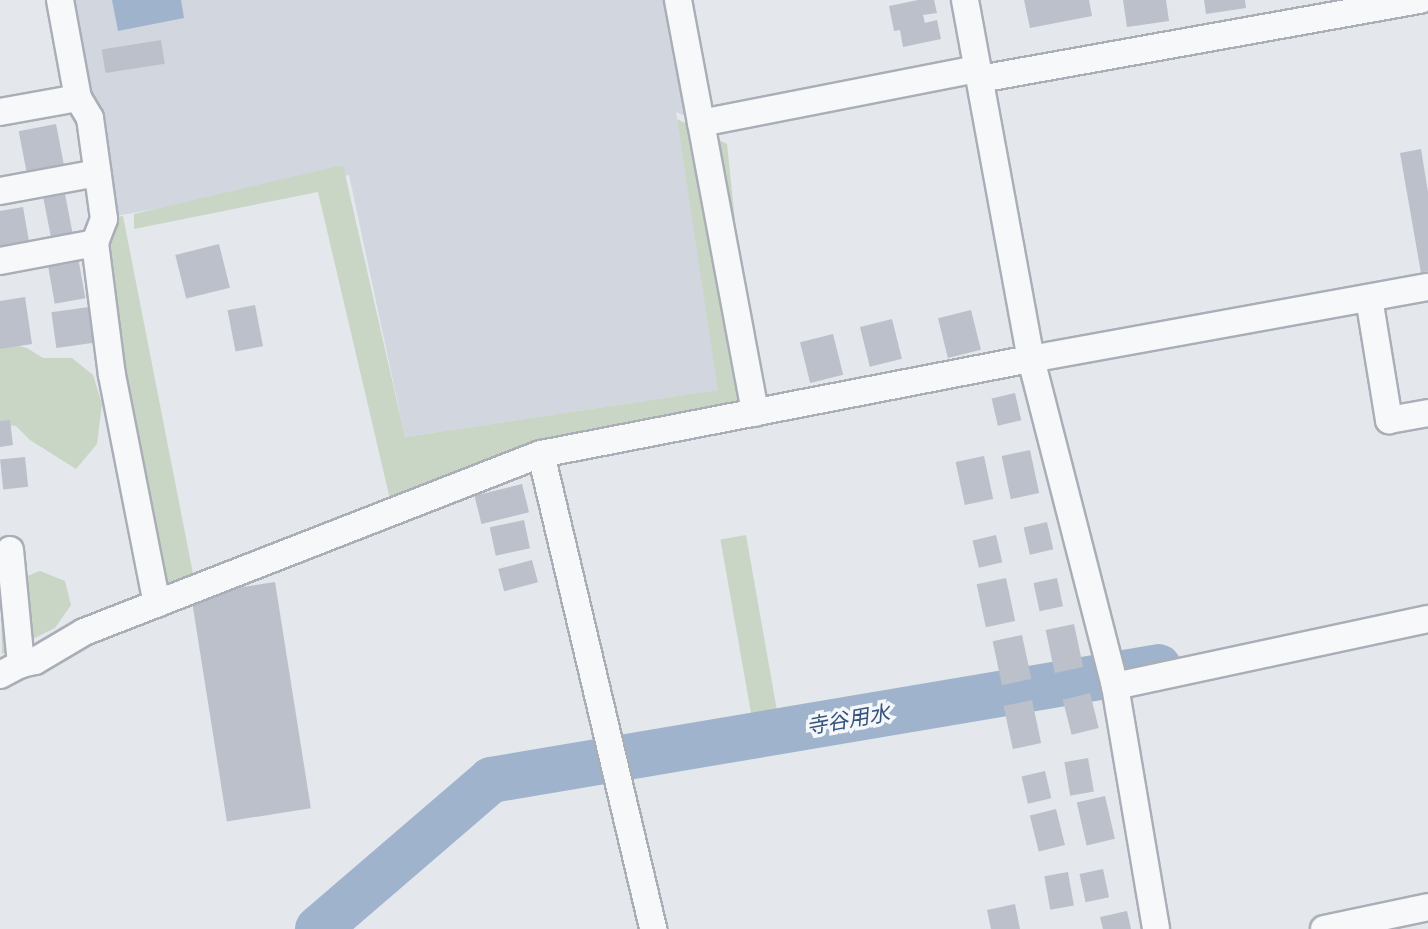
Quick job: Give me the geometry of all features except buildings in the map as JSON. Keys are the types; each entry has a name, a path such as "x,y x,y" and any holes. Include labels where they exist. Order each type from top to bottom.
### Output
{"street":[{"path":"60,0 78,98 90,118 104,219 95,243 112,375 157,604"},
{"path":"678,0 755,414"},
{"path":"965,0 1031,359 1115,686 1156,929"},
{"path":"701,123 1421,0"},
{"path":"0,112 78,98"},
{"path":"0,191 97,173"},
{"path":"0,261 95,243"},
{"path":"10,550 9,668 35,661 84,632 541,454 1031,359 1428,287"},
{"path":"1369,298 1389,420 1428,413"},
{"path":"541,454 653,929"},
{"path":"1115,686 1428,619"},
{"path":"1324,929 1394,922 1428,907"}],"shaded area":[{"path":"63,0 687,0 701,123 676,112 719,390 405,437 349,175 104,218"}],"green space":[{"path":"677,119 727,144 754,402 541,454 393,512 318,192 134,229 134,214 343,165 405,437 718,390"},
{"path":"123,216 196,589 157,604 104,219"},
{"path":"0,342 27,348 43,358 72,358 93,375 102,404 97,444 76,469 30,440 16,426 0,424"},
{"path":"746,535 780,725 754,730 720,540"},
{"path":"0,547 12,582 40,571 65,581 71,605 55,628 2,654"}],"water":[{"path":"112,0 181,0 184,18 118,31"}],"waterway":[{"name":"寺谷用水","path":"318,929 491,780 1159,667"}]}
